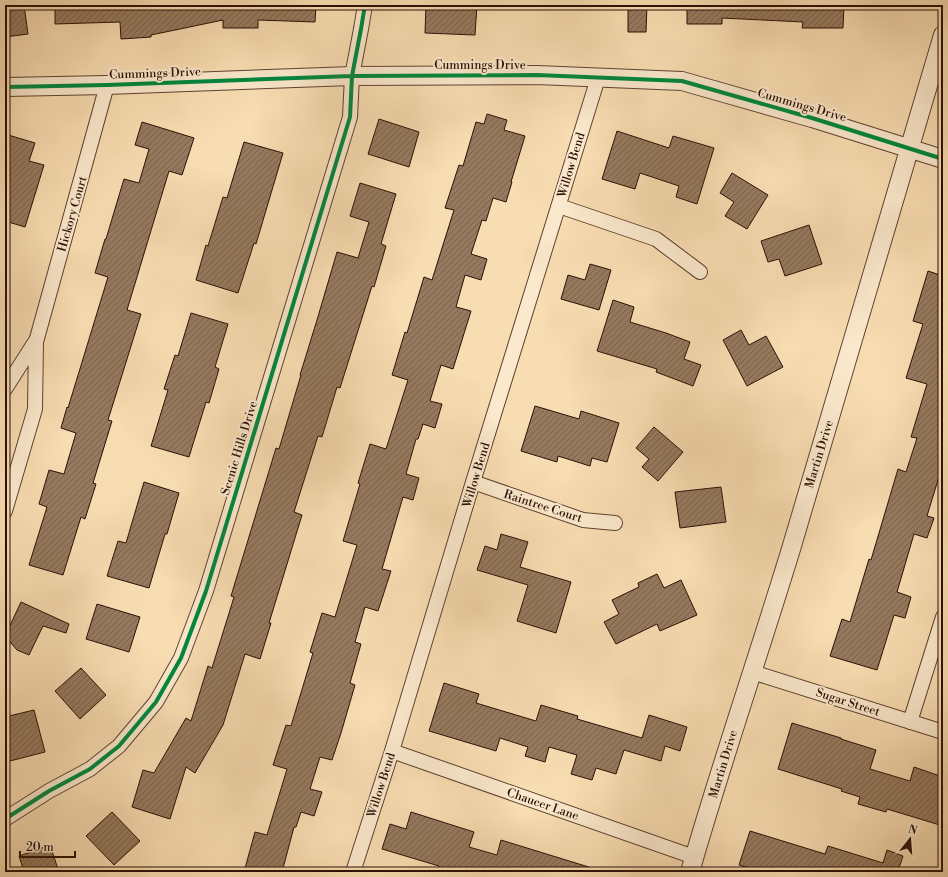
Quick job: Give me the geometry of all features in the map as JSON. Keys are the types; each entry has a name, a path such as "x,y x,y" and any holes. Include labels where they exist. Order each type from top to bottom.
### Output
{"street":[{"name":"Scenic Hills Drive","path":"5,819 49,791 90,769 119,746 156,702 181,658 208,583 350,117 352,76 365,5"},
{"name":"Martin Drive","path":"692,864 790,550 943,35"},
{"name":"Cummings Drive","path":"5,87 108,85 352,76 537,75 682,81 812,118 943,159"},
{"name":"Willow Bend","path":"353,872 392,751 473,482 598,78"},
{"name":"Hickory Court","path":"5,511 35,409 36,342 108,85"},
{"path":"559,206 656,239 700,272"},
{"name":"Hickory Court","path":"5,389 36,342"},
{"name":"Raintree Court","path":"473,482 583,520 615,523"},
{"path":"910,722 943,617"},
{"name":"Sugar Street","path":"752,672 943,732"},
{"name":"Chaucer Lane","path":"392,751 692,864"}],"building":[{"path":"5,5 24,5 28,34 5,37"},
{"path":"55,5 316,5 315,22 258,20 258,28 223,28 223,20 151,35 151,37 121,39 120,22 55,24"},
{"path":"426,5 477,5 475,35 425,33"},
{"path":"628,5 647,5 646,32 628,32"},
{"path":"687,5 844,5 843,28 802,28 803,22 722,18 722,24 687,24"},
{"path":"487,114 507,120 504,130 525,136 506,202 493,198 486,221 482,220 471,254 487,259 481,280 465,275 456,307 471,311 453,369 441,365 430,401 442,404 435,428 423,424 418,439 416,439 406,474 419,478 413,500 403,497 382,569 391,571 378,611 365,607 355,642 361,644 350,683 355,685 341,733 332,760 320,757 310,789 322,792 314,816 301,812 296,827 294,827 282,872 244,872 255,832 267,835 287,769 273,765 286,725 291,726 313,653 310,652 322,613 335,617 357,545 343,541 370,444 386,449 408,380 392,375 405,332 407,333 424,277 432,280 454,210 445,208 459,165 463,166 476,122 484,124"},
{"path":"379,119 419,132 409,167 368,154"},
{"path":"142,122 194,138 182,175 169,171 127,310 141,314 108,420 112,421 93,483 96,484 85,519 81,517 63,575 29,565 47,507 39,504 49,470 64,474 76,433 61,428 108,277 95,273 105,239 124,179 139,183 149,149 135,145"},
{"path":"617,131 669,148 673,136 714,148 697,204 676,197 679,186 640,173 635,189 602,179"},
{"path":"5,134 35,143 29,161 44,165 25,227 5,221"},
{"path":"244,142 283,153 256,244 254,243 238,293 196,280 206,245 208,246 223,197 227,198"},
{"path":"732,173 768,195 747,229 725,216 734,202 720,193"},
{"path":"360,183 396,194 381,244 386,246 374,287 372,286 340,388 337,387 322,437 318,436 294,512 302,515 269,623 271,623 260,659 245,654 223,725 195,773 186,767 170,819 132,807 143,770 154,773 186,718 191,721 208,666 212,668 234,597 231,596 276,448 279,449 337,252 358,258 369,222 350,216"},
{"path":"809,225 822,264 785,276 779,259 768,262 761,241"},
{"path":"590,264 611,270 599,310 561,299 568,275 585,280"},
{"path":"928,271 943,276 943,482 938,480 927,516 934,518 927,538 914,534 897,592 911,597 905,618 894,615 877,670 830,656 842,619 850,622 869,559 871,560 898,469 906,472 917,438 911,437 927,384 906,378 923,324 913,321"},
{"path":"613,300 634,307 630,322 690,342 684,359 701,365 693,386 656,372 657,369 597,351"},
{"path":"191,313 228,324 215,367 219,369 209,403 206,402 189,457 151,446 168,390 164,389 175,355 178,356"},
{"path":"741,330 749,345 766,336 783,367 747,386 723,340"},
{"path":"535,406 579,419 581,411 619,423 607,462 592,458 590,466 558,456 557,462 521,451"},
{"path":"654,427 683,452 658,481 642,467 649,459 636,448"},
{"path":"144,482 179,493 149,588 107,576 118,541 126,543"},
{"path":"721,487 726,522 680,528 675,492"},
{"path":"501,534 528,542 520,567 571,582 556,633 517,621 528,585 477,570 485,546 497,550"},
{"path":"657,574 664,588 681,580 697,615 660,631 657,624 616,644 604,622 619,614 612,600 639,587 638,583"},
{"path":"21,602 69,624 66,633 43,626 29,655 17,650 5,636"},
{"path":"97,604 140,617 129,652 86,639"},
{"path":"81,668 106,695 80,719 55,691"},
{"path":"444,683 479,694 476,703 536,721 541,705 578,716 577,719 642,738 649,715 687,727 680,751 665,746 661,761 624,750 616,774 596,768 592,780 571,774 577,755 549,747 545,762 525,756 528,747 500,738 496,751 429,731"},
{"path":"34,710 45,752 10,761 5,742 5,717"},
{"path":"792,723 876,750 870,769 910,781 914,767 943,777 943,826 887,809 886,812 858,804 860,797 841,791 842,789 778,769"},
{"path":"112,812 140,841 114,865 86,836"},
{"path":"411,812 474,832 469,847 497,855 501,840 592,868 592,872 438,872 439,866 382,849 390,824 406,829"},
{"path":"750,831 825,854 828,846 883,863 887,850 903,856 899,868 901,868 900,872 763,872 739,865"},
{"path":"50,845 59,872 24,872 19,856"}],"cycle path":[{"path":"5,819 49,791 90,769 119,746 156,702 181,658 206,591 350,117 352,76 365,5"},
{"path":"5,87 107,85 352,76 537,75 682,81 812,118 943,159"}]}
